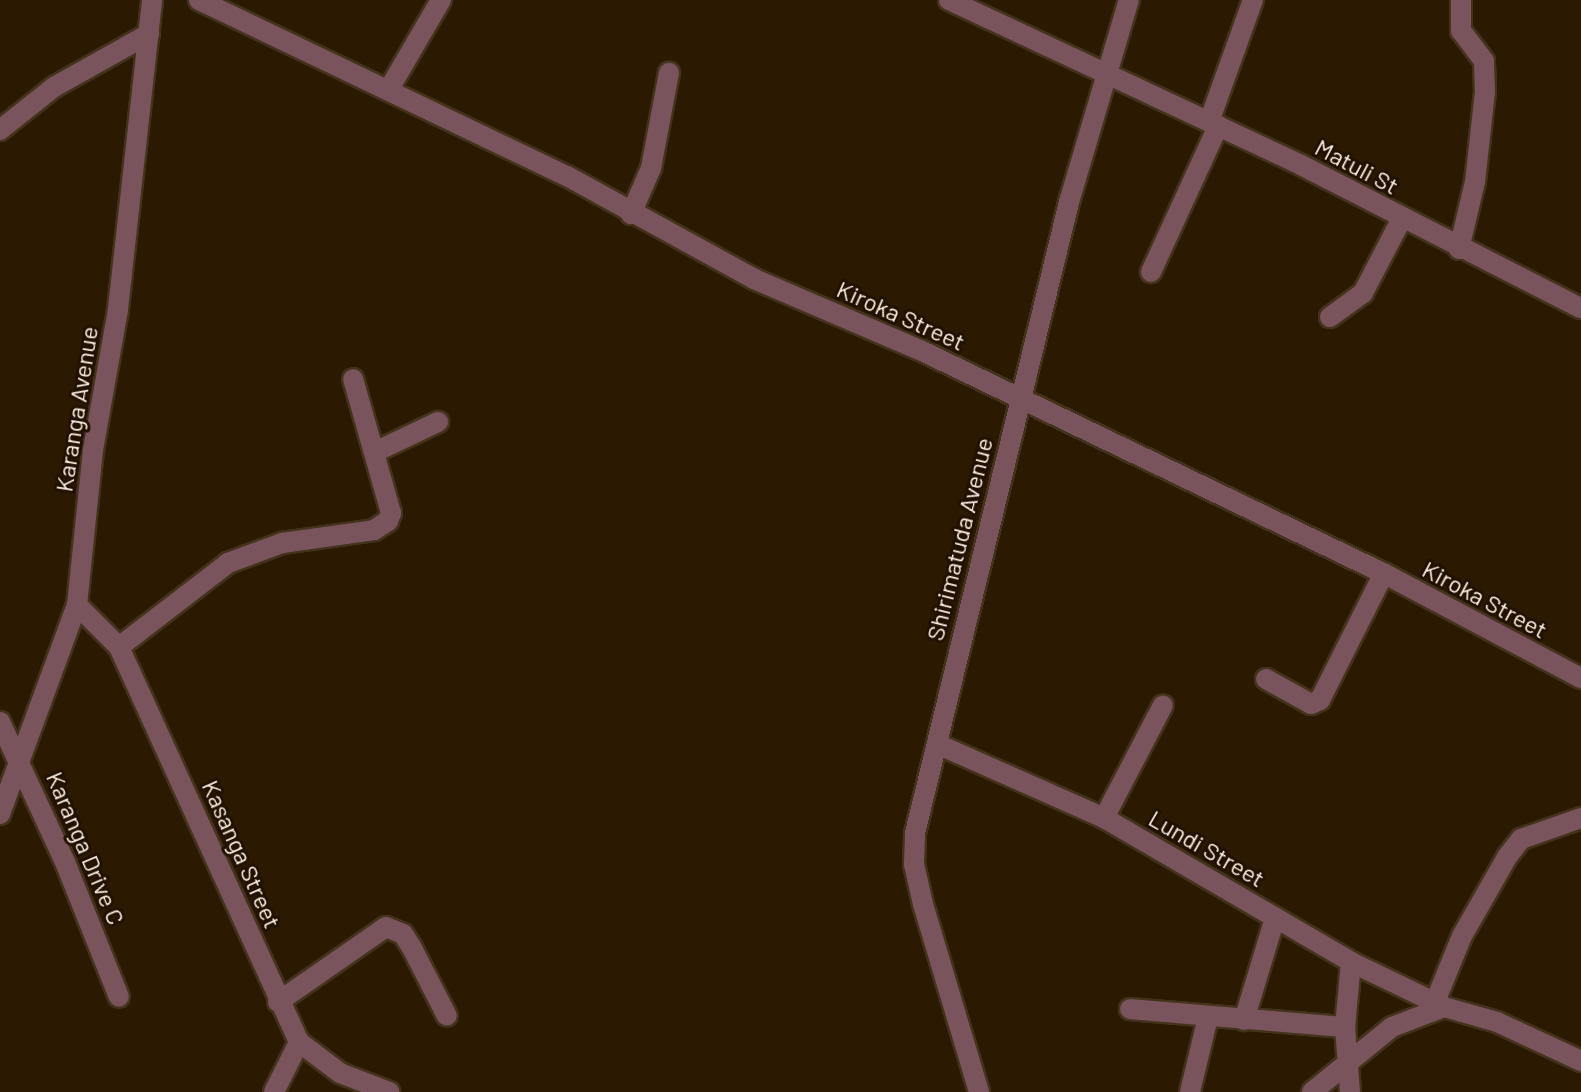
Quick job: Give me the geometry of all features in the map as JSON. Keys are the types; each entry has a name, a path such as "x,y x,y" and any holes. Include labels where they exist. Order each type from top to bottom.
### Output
{"street":[{"name":"Karanga Avenue","path":"0,814 77,605 93,450 118,309 152,0"},
{"name":"Kiroka Street","path":"199,0 567,176 741,273 922,351 1384,573 1581,678"},
{"path":"389,89 441,0"},
{"name":"Matuli St","path":"949,0 1213,124 1581,308"},
{"name":"Shirimatuda Avenue","path":"979,1092 914,864 915,833 1069,202 1129,0"},
{"path":"1151,272 1213,124 1253,0"},
{"path":"1459,249 1475,182 1485,92 1484,61 1461,31 1461,0"},
{"path":"0,130 54,87 149,34"},
{"path":"631,214 651,168 669,73"},
{"path":"1330,317 1363,293 1401,220"},
{"path":"119,647 228,563 282,543 374,530 388,521 391,513 353,379"},
{"path":"375,452 438,422"},
{"path":"1266,679 1311,704 1320,700 1384,573"},
{"name":"Kasanga Street","path":"77,605 119,647 278,1002 299,1042 340,1073 389,1092"},
{"path":"1104,818 1163,705"},
{"name":"Karanga Drive C","path":"0,722 20,761 119,997"},
{"name":"Lundi Street","path":"937,744 1104,818 1351,962 1440,1004 1497,1022 1581,1061"},
{"path":"1312,1092 1392,1027 1440,1004 1462,936 1507,857 1521,839 1581,818"},
{"path":"1244,1020 1275,918"},
{"path":"278,1002 386,927 403,934 447,1016"},
{"path":"1350,1092 1345,1027 1351,962"},
{"path":"1130,1009 1345,1027"},
{"path":"1190,1092 1208,1017"},
{"path":"274,1092 299,1042"}]}
